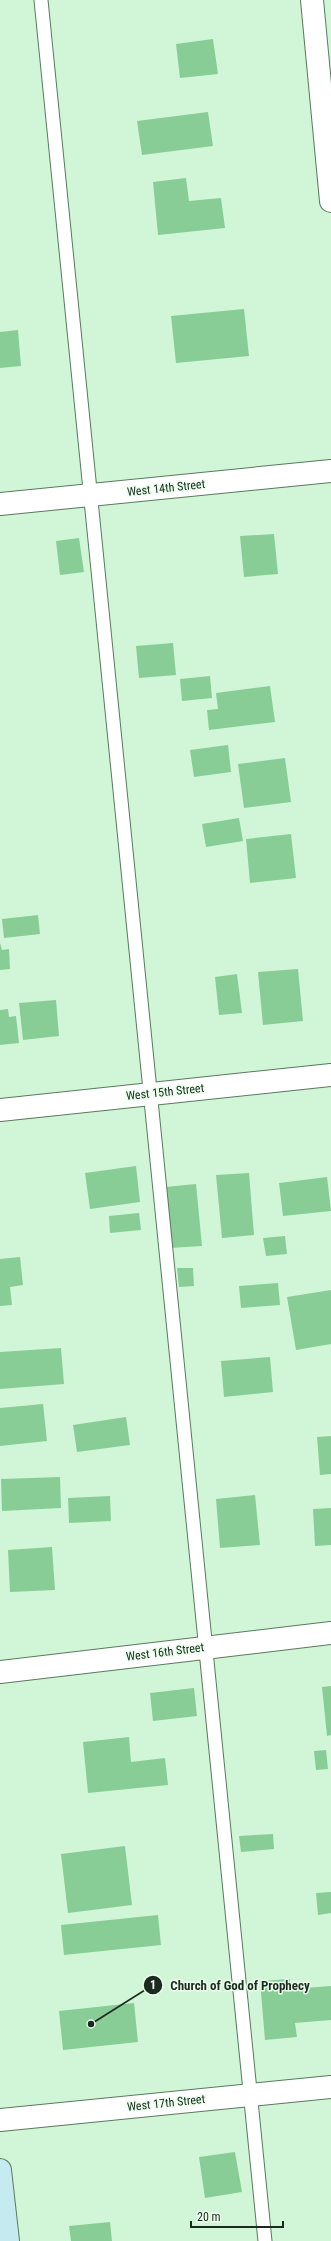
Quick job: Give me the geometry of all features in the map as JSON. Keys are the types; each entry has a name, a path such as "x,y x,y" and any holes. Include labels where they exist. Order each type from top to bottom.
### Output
{"main road":[{"path":"0,2170 8,2241"}],"street":[{"path":"312,0 331,201"},
{"name":"West 14th Street","path":"0,504 331,471"},
{"name":"West 15th Street","path":"0,1110 331,1075"},
{"name":"West 16th Street","path":"0,1672 331,1633"},
{"name":"West 17th Street","path":"0,2120 331,2087"}],"lane":[{"path":"41,0 89,496 264,2241"}],"building":[{"path":"213,39 218,74 180,78 176,44"},
{"path":"208,112 213,146 142,155 137,121"},
{"path":"186,178 189,201 221,198 225,228 158,235 153,182"},
{"path":"244,309 249,356 176,363 171,316"},
{"path":"18,330 21,366 0,368 0,332"},
{"path":"274,534 278,574 244,577 240,536"},
{"path":"79,538 84,572 60,575 56,541"},
{"path":"173,643 176,675 139,678 136,646"},
{"path":"210,676 212,698 182,701 180,679"},
{"path":"270,686 275,722 209,730 207,710 218,709 216,693"},
{"path":"228,745 231,772 194,777 190,750"},
{"path":"285,758 291,802 244,808 238,764"},
{"path":"239,818 243,841 206,847 202,824"},
{"path":"291,834 296,878 250,883 246,839"},
{"path":"38,915 40,934 4,938 2,919"},
{"path":"0,943 2,950 9,949 10,969 0,970"},
{"path":"298,969 303,1021 263,1025 258,972"},
{"path":"237,974 242,1013 219,1015 215,977"},
{"path":"56,1000 59,1036 23,1040 19,1003"},
{"path":"8,1009 9,1017 16,1016 19,1043 0,1045 0,1010"},
{"path":"136,1166 140,1202 90,1209 85,1173"},
{"path":"249,1173 254,1235 222,1238 216,1175"},
{"path":"327,1177 331,1211 283,1216 279,1183"},
{"path":"196,1184 202,1246 170,1248 165,1187"},
{"path":"139,1213 141,1230 110,1233 109,1216"},
{"path":"285,1236 287,1254 266,1256 263,1238"},
{"path":"20,1257 23,1285 10,1287 12,1305 0,1306 0,1259"},
{"path":"177,1268 193,1268 194,1286 179,1287"},
{"path":"278,1283 280,1305 241,1308 239,1286"},
{"path":"331,1290 331,1344 296,1350 287,1297"},
{"path":"61,1348 64,1384 0,1389 0,1352"},
{"path":"270,1357 273,1392 224,1397 221,1361"},
{"path":"43,1404 47,1441 0,1446 0,1408"},
{"path":"126,1417 130,1445 77,1452 73,1425"},
{"path":"331,1436 331,1474 320,1475 317,1437"},
{"path":"60,1477 61,1508 2,1511 1,1479"},
{"path":"255,1495 260,1545 220,1548 216,1499"},
{"path":"110,1496 111,1521 69,1523 68,1498"},
{"path":"331,1508 331,1545 315,1546 313,1509"},
{"path":"52,1547 55,1590 10,1592 8,1550"},
{"path":"331,1686 331,1735 327,1736 322,1687"},
{"path":"194,1688 197,1716 153,1721 150,1693"},
{"path":"129,1737 131,1762 165,1758 168,1785 88,1793 83,1742"},
{"path":"326,1750 328,1769 316,1770 314,1751"},
{"path":"273,1834 274,1849 241,1852 239,1836"},
{"path":"125,1846 132,1905 68,1913 61,1854"},
{"path":"331,1892 331,1913 318,1915 316,1893"},
{"path":"158,1915 161,1945 64,1955 61,1925"},
{"path":"290,1979 290,1989 331,1986 331,2020 295,2023 297,2037 265,2040 260,1981"},
{"path":"134,2003 138,2042 63,2050 59,2011"},
{"path":"235,2152 242,2192 205,2198 199,2157"},
{"path":"110,2222 112,2241 71,2241 69,2226"}],"place":[{"name":"Church of God of Prophecy","path":"91,2024"}]}
